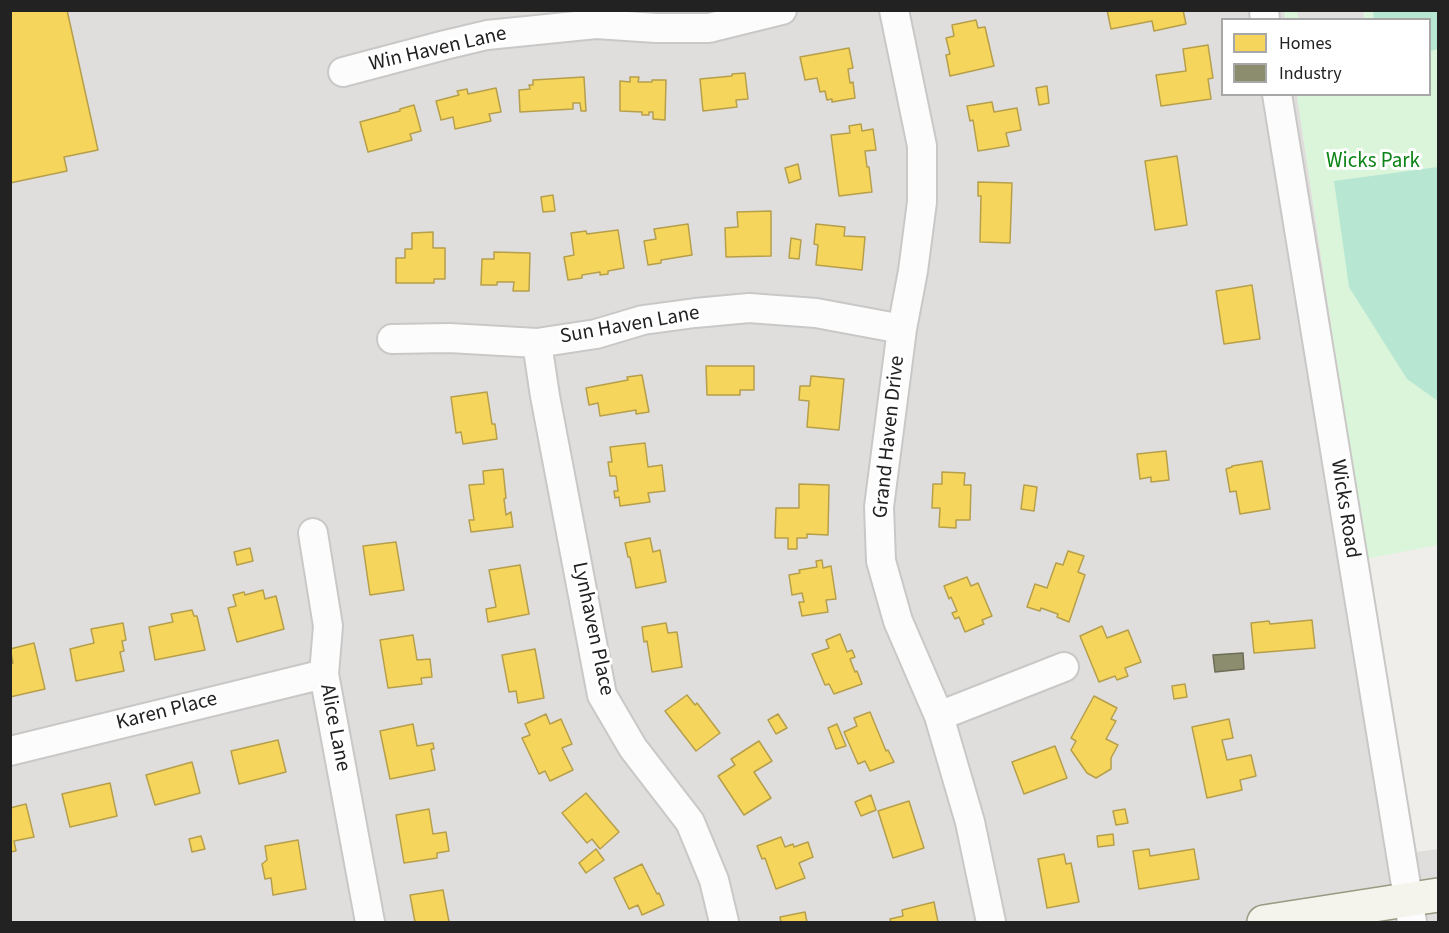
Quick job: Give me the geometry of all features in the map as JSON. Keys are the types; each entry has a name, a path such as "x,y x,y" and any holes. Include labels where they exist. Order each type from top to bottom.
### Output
{"main road":[{"path":"1264,922 1419,906"}],"street":[{"name":"Win Haven Lane","path":"343,72 487,35 596,24 656,28 709,28 782,10"},
{"name":"Grand Haven Drive","path":"894,10 922,146 922,202 879,507 881,561 898,621 939,716 970,822 991,922"},
{"name":"Wicks Road","path":"1277,96 1419,906"},
{"name":"Sun Haven Lane","path":"392,339 449,338 537,343 597,334 643,320 749,309 816,313 903,329"},
{"name":"Lynhaven Place","path":"537,343 544,396 603,695 633,748 690,822 714,880 724,922"},
{"name":"Alice Lane","path":"313,533 328,626 324,674 370,922"},
{"path":"939,716 1064,667"},
{"name":"Karen Place","path":"10,750 324,674"}],"shaded area":[{"path":"10,11 1284,11 1285,18 1221,18 1221,96 1297,96 1366,559 1417,852 1438,849 1438,922 11,922"},
{"path":"1297,11 1363,11 1364,18 1299,18"}],"green space":[{"name":"Wicks Park","path":"1284,11 1438,11 1438,545 1366,559 1297,96 1431,96 1431,18 1285,18"},
{"path":"1373,11 1438,11 1438,49 1431,51 1431,18 1374,18"},
{"path":"1438,167 1438,401 1407,379 1349,287 1334,181"}],"building: Homes":[{"path":"10,10 67,10 98,150 64,157 67,171 10,183"},
{"path":"1107,10 1183,10 1186,24 1154,31 1152,21 1111,29"},
{"path":"976,20 978,28 985,27 994,66 950,76 946,55 950,54 946,38 954,36 952,25"},
{"path":"1208,45 1213,78 1208,79 1211,99 1161,106 1156,75 1186,71 1183,49"},
{"path":"849,48 853,68 848,69 850,83 853,82 855,98 832,102 832,99 827,100 825,91 820,92 817,78 805,80 800,57"},
{"path":"745,73 748,99 736,100 737,107 703,111 700,79"},
{"path":"584,77 586,111 581,111 580,103 573,103 573,109 520,112 519,90 530,89 529,85 533,85 533,80"},
{"path":"630,77 639,77 638,82 666,80 665,120 653,119 653,112 649,112 649,115 642,115 642,112 620,111 620,81 630,82"},
{"path":"1047,86 1049,103 1039,105 1036,88"},
{"path":"496,88 501,112 489,114 491,121 455,129 453,117 441,120 436,101 459,95 457,91 467,89 468,94"},
{"path":"992,102 994,112 1017,108 1021,130 1006,133 1009,146 978,151 973,120 970,121 967,106"},
{"path":"414,105 421,131 410,134 412,140 368,152 360,122"},
{"path":"861,124 862,131 873,129 876,150 865,151 872,192 839,196 831,135 850,133 849,126"},
{"path":"1177,156 1187,225 1155,230 1145,161"},
{"path":"798,164 801,179 789,183 785,168"},
{"path":"978,182 1012,183 1010,243 980,242 981,196 978,196"},
{"path":"553,195 555,211 543,212 541,197"},
{"path":"771,211 771,256 726,257 725,228 738,227 737,212"},
{"path":"688,224 692,255 661,260 661,263 648,265 644,241 656,239 654,229"},
{"path":"816,224 845,227 844,236 865,237 862,270 816,265 818,245 814,244"},
{"path":"618,230 624,268 608,271 608,274 600,275 600,272 568,280 564,257 574,255 571,233 586,231 587,234"},
{"path":"433,232 433,248 445,248 445,279 434,279 434,283 396,283 396,258 405,258 405,249 412,249 412,233"},
{"path":"791,238 801,240 799,259 789,258"},
{"path":"494,252 530,253 529,291 513,291 514,282 481,285 482,259 494,259"},
{"path":"1252,285 1260,339 1224,344 1216,291"},
{"path":"706,366 754,366 754,390 740,390 740,395 707,395"},
{"path":"642,375 649,412 636,414 636,410 600,416 598,403 589,405 586,388"},
{"path":"811,376 844,379 839,430 807,427 809,401 799,400 800,386 810,386"},
{"path":"487,392 497,439 463,444 461,432 456,433 451,397"},
{"path":"645,443 648,467 662,465 665,491 648,493 650,502 620,506 619,497 615,498 614,491 618,491 616,476 610,476 608,462 612,462 610,447"},
{"path":"1166,451 1169,480 1151,482 1151,477 1140,479 1137,454"},
{"path":"1262,461 1270,509 1240,514 1236,491 1230,492 1226,469"},
{"path":"503,469 506,515 511,512 513,527 471,532 469,520 474,520 469,485 484,484 483,471"},
{"path":"942,472 965,473 964,485 971,485 970,520 956,520 956,528 939,527 940,508 932,508 933,484 942,484"},
{"path":"799,484 829,485 828,535 807,534 807,538 797,538 797,549 788,549 788,538 775,538 776,508 799,508"},
{"path":"1024,485 1037,487 1034,511 1021,509"},
{"path":"650,538 653,552 660,550 666,582 636,588 625,543"},
{"path":"396,542 404,590 370,595 363,546"},
{"path":"250,548 253,561 237,565 234,552"},
{"path":"1068,551 1084,556 1078,572 1085,575 1069,622 1057,617 1058,614 1041,608 1040,611 1027,607 1035,584 1047,588 1056,563 1063,565"},
{"path":"822,560 823,568 831,566 836,599 826,600 828,612 802,616 799,602 804,602 802,593 792,595 789,575 800,573 799,570 817,567 816,561"},
{"path":"520,565 529,614 488,622 486,609 496,607 489,570"},
{"path":"967,577 971,586 978,583 992,616 982,620 984,624 965,632 959,617 955,619 952,613 957,611 944,586"},
{"path":"263,590 265,599 276,596 284,629 237,642 228,608 236,606 233,595 244,592 245,595"},
{"path":"192,610 194,616 197,616 205,650 155,660 149,627 173,622 171,614"},
{"path":"1312,620 1315,648 1254,653 1251,623 1269,621 1270,624"},
{"path":"123,623 126,640 122,641 124,651 120,652 124,671 76,681 70,649 94,643 91,629"},
{"path":"666,623 668,633 677,632 682,667 652,672 647,641 644,642 642,627"},
{"path":"1102,626 1107,638 1128,630 1141,662 1125,668 1128,676 1117,680 1115,676 1099,682 1080,636"},
{"path":"840,634 847,652 852,650 855,657 850,659 862,684 834,694 829,684 825,685 812,654 829,648 826,640"},
{"path":"413,635 417,660 430,659 432,677 421,678 422,684 388,688 380,640"},
{"path":"34,643 45,689 10,697 10,664 13,663 10,649"},
{"path":"535,649 544,698 518,703 516,691 509,692 502,655"},
{"path":"1185,684 1187,697 1174,699 1172,686"},
{"path":"687,695 695,705 697,703 720,733 696,751 665,711"},
{"path":"1094,696 1117,708 1111,719 1116,721 1106,739 1118,745 1111,758 1111,769 1096,778 1087,773 1071,750 1076,741 1071,738"},
{"path":"870,712 886,751 888,750 894,762 870,771 865,761 858,764 844,732 857,726 854,718"},
{"path":"546,714 550,724 561,719 572,744 562,748 573,770 550,781 545,771 539,774 522,738 530,735 525,724"},
{"path":"778,714 787,728 776,734 768,720"},
{"path":"1229,719 1233,738 1222,740 1227,760 1251,755 1256,776 1240,780 1242,790 1207,798 1192,727"},
{"path":"413,724 417,746 433,743 434,749 431,749 435,770 390,779 380,731"},
{"path":"837,724 846,746 836,749 828,728"},
{"path":"278,740 286,772 239,784 231,751"},
{"path":"759,741 772,761 754,772 771,798 744,815 718,776 735,765 731,759"},
{"path":"1055,746 1067,778 1024,794 1012,762"},
{"path":"192,762 200,793 155,805 146,775"},
{"path":"110,783 117,816 70,827 62,794"},
{"path":"586,793 619,832 600,849 592,839 587,843 562,813"},
{"path":"871,795 876,810 861,816 855,802"},
{"path":"909,801 924,848 893,858 878,811"},
{"path":"26,804 34,837 14,841 16,851 10,852 10,808"},
{"path":"429,809 433,834 446,832 449,851 437,853 437,858 404,863 396,815"},
{"path":"1125,809 1128,823 1116,825 1113,811"},
{"path":"1113,834 1114,845 1098,847 1097,836"},
{"path":"201,836 205,849 192,852 189,839"},
{"path":"781,837 785,847 793,844 794,847 808,842 813,857 799,863 805,878 776,889 765,858 762,859 757,846"},
{"path":"298,840 306,889 273,895 271,878 265,879 262,864 267,860 265,846"},
{"path":"596,849 604,860 586,873 579,863"},
{"path":"1149,849 1150,856 1194,849 1199,879 1139,889 1133,851"},
{"path":"1064,854 1066,864 1071,863 1079,902 1047,908 1038,859"},
{"path":"642,864 664,905 642,915 638,905 629,909 614,878"},
{"path":"443,890 449,922 415,922 410,895"},
{"path":"934,902 938,922 891,922 890,919 903,916 902,910"},
{"path":"805,912 807,922 781,922 780,917"}],"building: Industry":[{"path":"1243,653 1244,669 1215,672 1213,655"}]}
